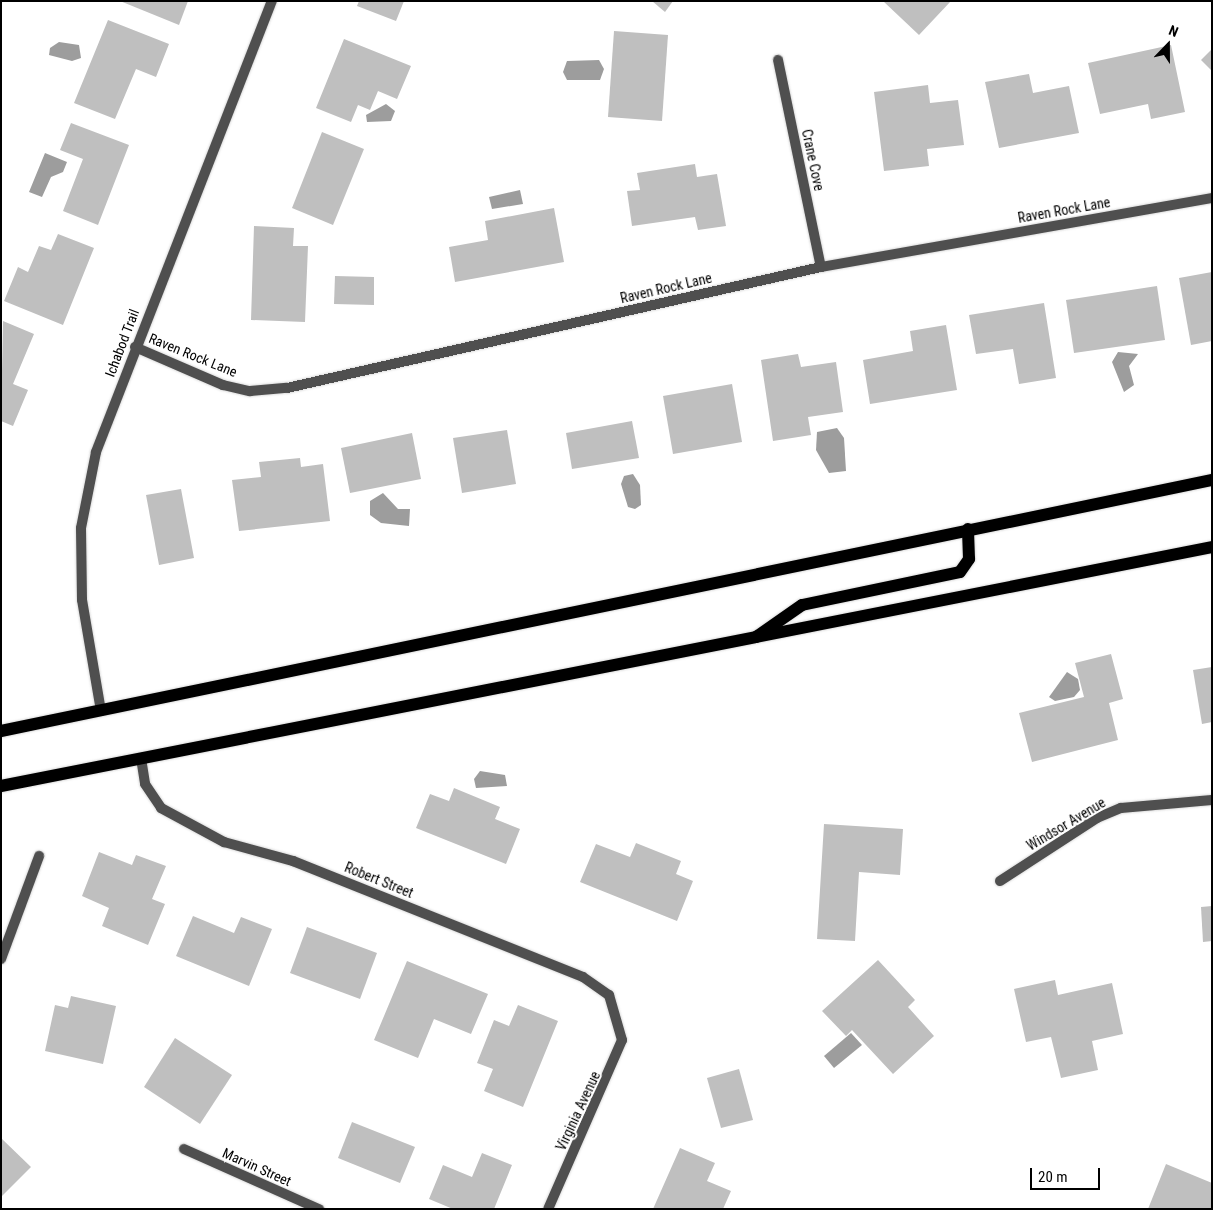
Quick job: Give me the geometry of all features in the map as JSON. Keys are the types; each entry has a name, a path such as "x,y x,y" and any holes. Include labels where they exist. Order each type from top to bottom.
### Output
{"main road":[{"path":"1,731 968,529 1212,480"},
{"path":"752,639 802,605 960,572 969,559 968,529"},
{"path":"1,786 1212,547"},
{"path":"1,737 24,727"}],"street":[{"name":"Ichabod Trail","path":"101,711 82,600 81,528 96,452 135,347 272,1"},
{"name":"Crane Cove","path":"778,60 821,267"},
{"name":"Raven Rock Lane","path":"135,347 223,385 250,390 287,388 821,267 1212,198"},
{"name":"Robert Street","path":"141,758 145,784 161,808 224,842 293,861 583,977 609,995 620,1022"},
{"name":"Windsor Avenue","path":"1000,881 1097,818 1121,808 1212,800"},
{"path":"1,959 39,856"},
{"name":"Virginia Avenue","path":"548,1209 616,1062 622,1040 620,1022"},
{"name":"Marvin Street","path":"184,1149 319,1209"}],"shaded area":[{"path":"59,42 79,45 81,58 72,61 49,55 50,48"},
{"path":"599,60 604,69 600,80 567,80 563,72 567,61"},
{"path":"386,104 395,111 391,121 367,122 366,115"},
{"path":"45,153 67,162 63,172 51,177 42,197 29,192"},
{"path":"520,190 523,204 492,209 489,197"},
{"path":"1118,352 1138,354 1129,366 1134,385 1124,392 1112,362"},
{"path":"837,428 844,438 846,471 829,473 816,450 817,432"},
{"path":"633,474 640,485 641,505 635,509 628,507 621,484 624,476"},
{"path":"383,493 398,509 410,509 409,526 381,523 370,515 370,501"},
{"path":"1067,672 1078,679 1080,690 1074,697 1055,701 1049,697"},
{"path":"480,771 505,775 507,786 476,788 474,779"},
{"path":"851,1033 862,1045 834,1068 824,1056"}],"building":[{"path":"120,1 188,1 179,25"},
{"path":"359,1 404,1 396,21 357,6"},
{"path":"652,1 673,1 665,12"},
{"path":"883,1 951,1 919,35"},
{"path":"108,20 169,44 156,77 136,69 115,119 74,103"},
{"path":"614,31 668,35 662,121 608,117"},
{"path":"344,39 411,66 397,99 378,91 370,110 358,105 351,122 316,108"},
{"path":"1171,45 1185,112 1151,119 1148,104 1100,114 1088,63"},
{"path":"1212,49 1212,71 1201,60"},
{"path":"1029,74 1033,93 1069,86 1079,133 999,148 985,82"},
{"path":"928,85 930,103 958,100 964,145 927,149 929,166 884,171 874,92"},
{"path":"71,123 129,145 98,225 63,211 83,159 60,150"},
{"path":"322,132 364,149 333,225 292,208"},
{"path":"695,164 697,177 717,174 726,226 698,230 695,217 632,226 627,191 640,190 637,173"},
{"path":"554,208 564,262 455,282 449,247 488,240 485,221"},
{"path":"254,226 294,228 293,246 308,246 305,322 251,320"},
{"path":"58,234 94,248 63,325 4,301 18,267 28,272 39,246 51,250"},
{"path":"1212,272 1212,341 1191,345 1179,278"},
{"path":"335,276 374,277 374,305 334,304"},
{"path":"1157,286 1165,340 1074,353 1066,300"},
{"path":"1044,303 1056,378 1019,384 1013,349 976,354 969,315"},
{"path":"3,321 34,334 13,384 28,390 13,426 1,421"},
{"path":"946,325 957,390 870,404 863,360 913,351 910,331"},
{"path":"798,354 801,367 836,362 843,412 808,417 811,435 773,441 761,360"},
{"path":"732,384 742,442 673,454 663,396"},
{"path":"632,421 639,458 572,469 566,433"},
{"path":"507,430 516,484 462,493 453,438"},
{"path":"412,433 421,479 350,493 341,448"},
{"path":"300,458 301,467 323,464 330,521 239,531 232,480 261,477 259,462"},
{"path":"181,489 194,558 159,565 146,495"},
{"path":"1111,654 1123,699 1109,703 1118,740 1032,762 1019,713 1084,697 1075,663"},
{"path":"1212,667 1212,722 1202,724 1193,670"},
{"path":"454,788 500,807 495,819 520,829 506,864 416,828 430,794 449,801"},
{"path":"824,824 903,829 900,875 859,872 855,941 817,939"},
{"path":"636,843 681,861 676,874 693,881 677,921 580,882 596,844 630,857"},
{"path":"99,852 132,865 136,855 166,866 152,899 165,904 148,945 102,926 109,908 82,896"},
{"path":"1212,906 1212,941 1203,942 1201,907"},
{"path":"193,916 234,933 241,917 272,929 249,986 176,956"},
{"path":"307,927 377,953 360,999 290,973"},
{"path":"878,960 915,1000 908,1007 934,1036 893,1074 852,1030 846,1036 822,1011"},
{"path":"407,961 488,994 471,1034 434,1019 418,1058 374,1040"},
{"path":"1055,980 1058,995 1112,983 1123,1034 1092,1041 1098,1070 1061,1078 1051,1037 1026,1042 1014,989"},
{"path":"71,996 116,1006 103,1064 45,1051 55,1005 68,1008"},
{"path":"518,1005 558,1021 523,1107 484,1091 493,1069 477,1063 494,1020 509,1026"},
{"path":"175,1038 232,1075 200,1124 144,1087"},
{"path":"739,1069 753,1120 721,1128 707,1078"},
{"path":"352,1122 415,1147 400,1183 338,1158"},
{"path":"1,1138 31,1167 1,1197"},
{"path":"680,1148 715,1163 707,1181 731,1191 723,1209 653,1209"},
{"path":"482,1153 512,1165 494,1209 453,1209 429,1199 443,1165 472,1177"},
{"path":"1166,1164 1212,1183 1212,1209 1148,1209"}]}
